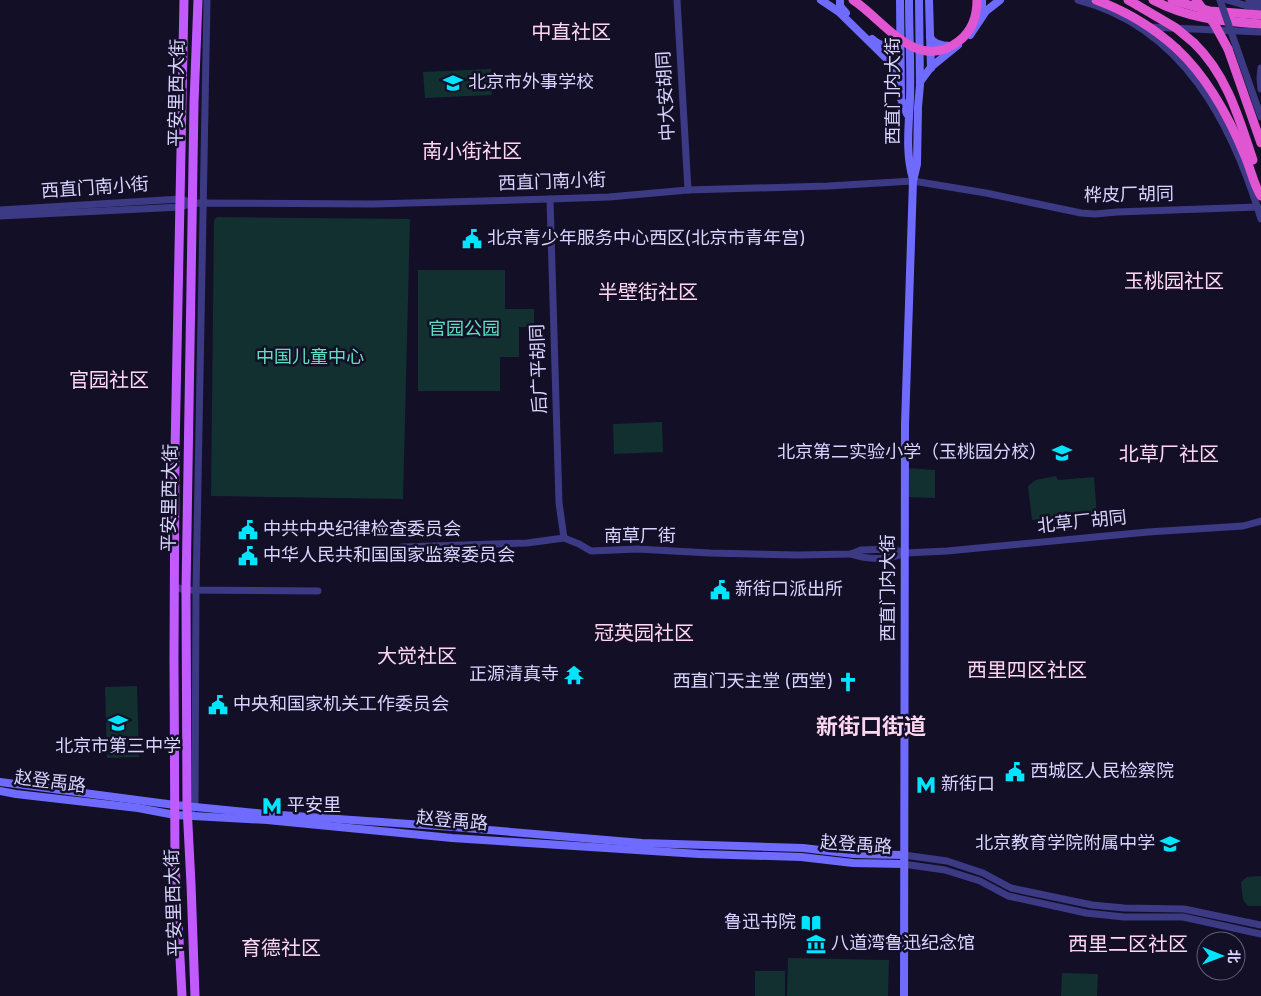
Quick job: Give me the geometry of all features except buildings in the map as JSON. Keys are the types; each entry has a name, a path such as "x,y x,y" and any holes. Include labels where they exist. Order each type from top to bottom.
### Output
{"highway":[{"path":"853,0 901,41 919,50 930,51 952,46 966,34 974,21 977,0"},
{"path":"1096,0 1137,18 1160,34 1197,69 1217,99 1245,155 1261,196"},
{"path":"1153,0 1177,11 1202,19 1261,24"},
{"path":"1172,0 1210,12 1261,15"},
{"path":"1196,0 1232,48 1261,143"},
{"path":"1132,2 1176,28 1194,43 1211,63 1227,89 1261,183"}],"main road":[{"name":"平安里西大街","path":"182,996 175,810 174,587 184,0"},
{"name":"平安里西大街","path":"195,996 186,590 192,203 198,0"},
{"path":"821,0 834,8 888,60 896,68 901,79"},
{"path":"840,0 842,10 879,45 888,46 892,44 901,32"},
{"path":"900,0 901,98 908,119"},
{"name":"西直门内大街","path":"909,0 910,98 908,164 913,181"},
{"name":"西直门内大街","path":"904,996 905,425 913,181 917,164 920,82 919,0"},
{"path":"929,0 931,68"},
{"path":"930,37 932,42 938,44 948,46 957,44 970,32 978,20 982,9 982,0"},
{"path":"920,82 931,68 965,40 986,11 1000,0"},
{"name":"赵登禹路","path":"0,782 175,810"},
{"name":"赵登禹路","path":"0,791 138,808 266,814 642,843 803,848 854,854 904,855"},
{"name":"赵登禹路","path":"190,810 267,820 452,838 699,854 801,857 853,863 904,864"}],"street":[{"path":"190,810 207,0"},
{"name":"中大安胡同","path":"676,0 688,190"},
{"path":"1078,0 1110,11 1138,26 1176,56 1188,70 1206,93 1222,122 1236,151 1261,219"},
{"path":"1220,0 1232,48 1261,116"},
{"path":"1227,0 1261,8"},
{"path":"1249,0 1261,2"},
{"path":"1138,26 1261,32"},
{"path":"1261,68 1261,89"},
{"name":"西直门南小街","path":"0,210 181,203 373,204 550,199 609,197 688,190 828,186 913,181"},
{"name":"桦皮厂胡同","path":"913,181 986,193 1088,214 1258,207"},
{"name":"后广平胡同","path":"550,199 559,504 564,538"},
{"name":"西直门南小街","path":"0,216 181,203"},
{"name":"北草厂胡同","path":"905,553 947,551 1148,532 1243,526 1261,521"},
{"path":"402,547 527,543 564,538"},
{"name":"南草厂街","path":"564,538 591,551 637,549 798,555 852,554 861,550 893,549 905,553"},
{"path":"174,587 186,590 318,591"},
{"path":"904,855 947,861 983,873 1011,888 1092,905 1124,908 1184,908 1261,925"},
{"path":"904,864 945,870 980,882 1008,896 1086,913 1183,917 1261,934"}],"green space":[{"path":"491,69 492,95 425,98 423,72"},
{"name":"中国儿童中心","path":"217,217 410,219 403,499 211,496 214,220"},
{"name":"官园公园","path":"418,270 505,270 505,309 534,309 534,327 519,327 519,357 500,357 500,391 418,391"},
{"path":"662,422 663,452 614,454 613,424"},
{"path":"907,468 935,470 935,498 907,497"},
{"path":"1056,476 1058,480 1094,477 1097,515 1032,520 1028,486 1036,480"},
{"path":"137,686 139,757 107,758 105,687"},
{"path":"1261,876 1261,906 1248,906 1243,900 1241,882 1247,877"},
{"path":"788,958 889,960 888,996 787,996"},
{"path":"755,971 785,971 785,996 755,996"},
{"path":"1062,973 1098,974 1097,996 1061,996"}],"place":[{"name":"北京市外事学校","path":"453,83"},
{"name":"北京青少年服务中心西区(北京市青年宫)","path":"472,239"},
{"name":"北京第二实验小学（玉桃园分校）","path":"1062,453"},
{"name":"中共中央纪律检查委员会","path":"248,530"},
{"name":"中华人民共和国国家监察委员会","path":"248,556"},
{"name":"新街口派出所","path":"720,590"},
{"name":"正源清真寺","path":"574,675"},
{"name":"西直门天主堂 (西堂)","path":"848,682"},
{"name":"中央和国家机关工作委员会","path":"218,705"},
{"name":"北京市第三中学","path":"118,723"},
{"name":"西城区人民检察院","path":"1015,772"},
{"name":"新街口","path":"926,785"},
{"name":"平安里","path":"272,806"},
{"name":"北京教育学院附属中学","path":"1170,844"},
{"name":"鲁迅书院","path":"811,923"},
{"name":"八道湾鲁迅纪念馆","path":"816,944"}],"district":[{"name":"中直社区","path":"571,34"},
{"name":"南小街社区","path":"472,153"},
{"name":"玉桃园社区","path":"1174,283"},
{"name":"半壁街社区","path":"648,294"},
{"name":"官园社区","path":"109,382"},
{"name":"北草厂社区","path":"1169,456"},
{"name":"冠英园社区","path":"644,635"},
{"name":"大觉社区","path":"417,658"},
{"name":"西里四区社区","path":"1027,672"},
{"name":"新街口街道","path":"871,728"},
{"name":"西里二区社区","path":"1128,946"},
{"name":"育德社区","path":"281,950"}]}
